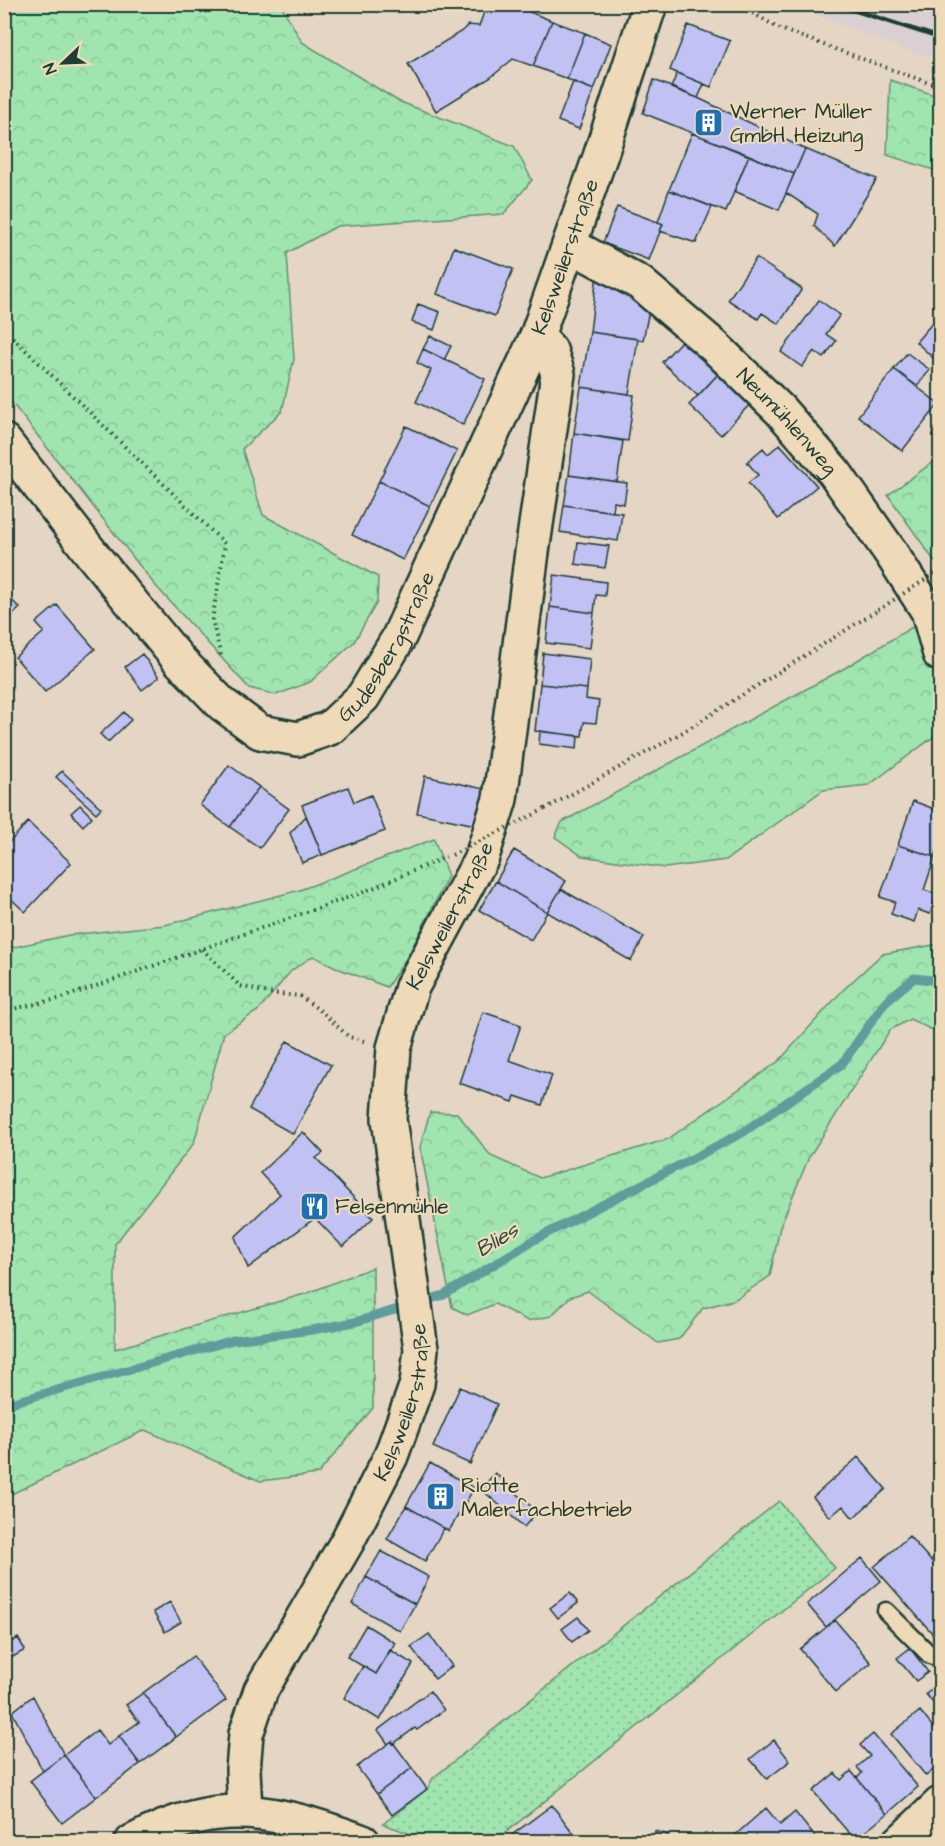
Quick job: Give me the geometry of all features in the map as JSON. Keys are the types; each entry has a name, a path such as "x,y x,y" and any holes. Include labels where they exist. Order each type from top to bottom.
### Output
{"street":[{"name":"Kelsweilerstraße","path":"245,1811 243,1770 246,1734 261,1690 347,1542 391,1456 417,1384 421,1349 389,1119 394,1048 412,987 482,857 500,800 558,374 550,350 537,336 624,88 650,4"},
{"name":"Neumühlenweg","path":"570,245 640,283 714,346 780,410 835,473 891,553 928,611 940,654"},
{"name":"Gudesbergstraße","path":"6,445 180,662 222,704 260,732 298,739 330,728 363,697 398,639 537,336"},
{"path":"900,1842 940,1804"},
{"path":"132,1842 152,1831 195,1816 245,1811 290,1817 363,1842"}],"lane":[{"path":"886,1611 930,1655 940,1658"}],"path":[{"path":"737,4 780,29 940,87"},
{"path":"4,329 225,544 212,620 226,677 222,704"},
{"path":"4,1011 62,998 361,893 452,855 545,809 683,732 940,570"},
{"path":"202,949 240,986 268,993 300,996 322,1012 349,1037 394,1048"}],"shaded area":[{"path":"792,5 940,5 940,59 906,50"}],"green space":[{"path":"5,4 281,5 302,42 398,101 514,146 532,180 504,214 337,226 287,253 294,359 282,411 242,449 263,515 378,577 377,602 354,642 310,682 276,695 249,688 154,584 5,394"},
{"path":"890,80 940,97 940,172 887,155"},
{"path":"940,457 940,559 935,562 888,495"},
{"path":"940,610 940,732 869,785 823,790 726,860 665,868 582,856 555,837 562,822 843,669"},
{"path":"434,839 448,876 409,954 387,987 313,956 291,971 259,1010 224,1033 194,1143 115,1244 115,1349 308,1293 373,1267 373,1408 318,1474 260,1481 145,1430 5,1497 5,949 69,935 165,925 300,890"},
{"path":"940,944 940,1034 910,1019 890,1030 809,1157 780,1227 770,1276 734,1300 703,1308 679,1339 658,1343 588,1291 570,1297 551,1316 528,1321 495,1304 467,1315 452,1307 420,1147 430,1112 457,1113 491,1156 540,1178 668,1139 779,1061 842,991 882,954"},
{"path":"779,1501 835,1568 495,1841 430,1841 383,1824 427,1789 433,1778"}],"building":[{"path":"487,4 510,4 552,21 533,66 513,59 490,78 436,111 408,64 468,25 479,26"},
{"path":"552,21 585,33 567,79 533,66"},
{"path":"688,25 730,41 711,87 670,70"},
{"path":"585,33 611,44 594,90 567,79"},
{"path":"677,73 704,84 698,98 671,88"},
{"name":"Werner Müller GmbH Heizung","path":"654,80 698,98 805,149 794,174 643,113"},
{"path":"573,82 594,90 579,129 558,121"},
{"path":"692,133 749,155 726,212 669,190"},
{"path":"805,149 877,179 835,246 814,226 818,214 786,193"},
{"path":"749,155 794,174 779,210 734,191"},
{"path":"669,190 712,207 696,243 660,231 663,224 658,222"},
{"path":"617,207 663,224 649,260 603,243"},
{"path":"454,247 513,269 495,316 437,294"},
{"path":"756,258 802,289 779,324 762,313 758,319 728,300"},
{"path":"597,274 650,306 643,340 590,332"},
{"path":"819,300 840,315 826,334 836,341 824,358 814,351 802,367 781,352"},
{"path":"418,304 440,312 434,330 412,322"},
{"path":"940,314 940,364 916,342"},
{"path":"590,332 638,339 629,394 581,387"},
{"path":"430,336 451,346 444,360 423,349"},
{"path":"684,338 720,372 698,396 662,362"},
{"path":"423,349 485,379 463,425 416,402 431,370 417,363"},
{"path":"907,353 930,370 917,386 894,369"},
{"path":"894,369 939,404 902,451 858,416"},
{"path":"720,372 752,402 721,435 689,405"},
{"path":"581,387 634,395 628,441 574,433"},
{"path":"406,426 457,451 430,506 379,481"},
{"path":"574,433 623,441 617,482 569,475"},
{"path":"780,444 817,486 778,519 748,483 758,475 747,462 763,448 768,454"},
{"path":"569,475 627,483 624,504 614,502 613,512 564,505"},
{"path":"379,481 430,506 403,560 352,535"},
{"path":"564,505 622,513 618,541 560,532"},
{"path":"578,542 609,546 605,568 575,564"},
{"path":"554,575 606,582 605,596 596,595 594,613 550,607"},
{"path":"4,593 20,608 4,623"},
{"path":"57,605 95,649 45,692 15,657 44,632 36,623"},
{"path":"550,607 594,613 590,648 546,643"},
{"path":"543,653 590,659 587,689 540,684"},
{"path":"142,654 159,677 142,690 125,667"},
{"path":"540,684 587,689 586,699 599,701 596,723 584,722 582,736 535,731"},
{"path":"124,712 131,720 108,742 100,734"},
{"path":"540,731 578,736 577,749 539,744"},
{"path":"229,765 259,787 230,827 200,805"},
{"path":"62,771 101,808 96,813 56,777"},
{"path":"425,776 484,789 476,825 417,813"},
{"path":"259,787 289,809 260,848 230,827"},
{"path":"348,787 354,802 371,795 385,831 322,855 302,805"},
{"path":"913,801 940,811 940,842 935,857 898,845"},
{"path":"80,805 92,817 83,826 71,813"},
{"path":"306,816 322,855 302,863 290,833"},
{"path":"28,822 71,863 25,912 4,892 4,848"},
{"path":"898,845 935,857 924,890 937,894 930,914 918,910 914,922 891,914 895,902 880,897"},
{"path":"514,850 566,881 547,912 496,881"},
{"path":"496,881 547,912 531,940 479,910"},
{"path":"561,889 644,937 631,961 547,912"},
{"path":"483,1012 521,1025 509,1060 552,1075 542,1105 515,1096 513,1102 459,1083"},
{"path":"287,1041 331,1065 293,1134 249,1109"},
{"name":"Felsenmühle","path":"303,1132 323,1153 316,1158 373,1218 343,1247 315,1218 248,1268 235,1237 280,1194 260,1173"},
{"path":"460,1387 497,1404 470,1464 433,1447"},
{"path":"858,1457 886,1489 853,1518 843,1506 830,1517 813,1497"},
{"name":"Riotte Malerfachbetrieb","path":"430,1463 474,1488 449,1531 406,1506"},
{"path":"495,1473 537,1512 524,1527 481,1489"},
{"path":"406,1506 444,1528 425,1561 387,1539"},
{"path":"909,1536 931,1561 934,1557 940,1565 940,1642 874,1567"},
{"path":"381,1551 429,1577 415,1604 366,1577"},
{"path":"862,1558 881,1581 826,1627 807,1604"},
{"path":"366,1577 415,1604 400,1631 352,1604"},
{"path":"570,1593 578,1603 558,1618 550,1608"},
{"path":"170,1602 181,1622 165,1632 153,1612"},
{"path":"578,1617 588,1630 572,1642 562,1629"},
{"path":"835,1620 871,1663 836,1692 800,1649"},
{"path":"366,1625 395,1643 376,1674 347,1657"},
{"path":"429,1634 452,1666 435,1679 411,1647"},
{"path":"18,1638 25,1650 4,1662 4,1646"},
{"path":"910,1648 928,1672 916,1681 897,1658"},
{"path":"390,1650 413,1664 380,1720 344,1698 363,1666 376,1674"},
{"path":"193,1656 226,1700 176,1737 143,1693"},
{"path":"940,1682 940,1712 926,1694"},
{"path":"430,1691 444,1710 417,1730 415,1728 393,1744 392,1741 388,1744 378,1730"},
{"path":"143,1693 176,1737 140,1764 119,1736 139,1722 126,1705"},
{"path":"33,1696 64,1755 43,1771 12,1712"},
{"path":"920,1711 940,1736 940,1764 926,1776 891,1734"},
{"path":"97,1730 108,1745 119,1736 140,1764 96,1797 64,1755"},
{"path":"873,1734 918,1787 887,1814 857,1778 862,1773 857,1767 870,1756 860,1745"},
{"path":"774,1740 790,1761 767,1779 750,1759"},
{"path":"392,1741 412,1768 377,1794 357,1767"},
{"path":"64,1755 96,1797 62,1823 30,1781"},
{"path":"412,1768 427,1789 392,1815 377,1794"},
{"path":"851,1771 887,1814 855,1840 813,1791 835,1773 841,1780"},
{"path":"552,1805 580,1842 517,1842 512,1835"},
{"path":"766,1808 780,1825 795,1812 819,1842 737,1842 733,1837"},
{"path":"655,1831 668,1835 670,1842 652,1842"}],"waterway":[{"name":"Blies","path":"4,1405 233,1340 355,1322 444,1295 534,1240 742,1133 842,1064 885,1002 914,978 940,981"}],"railway":[{"path":"835,4 940,38"},
{"path":"912,4 940,14"}],"place":[{"name":"Werner Müller GmbH Heizung","path":"709,123"},
{"name":"Felsenmühle","path":"314,1206"},
{"name":"Riotte Malerfachbetrieb","path":"440,1497"}]}
